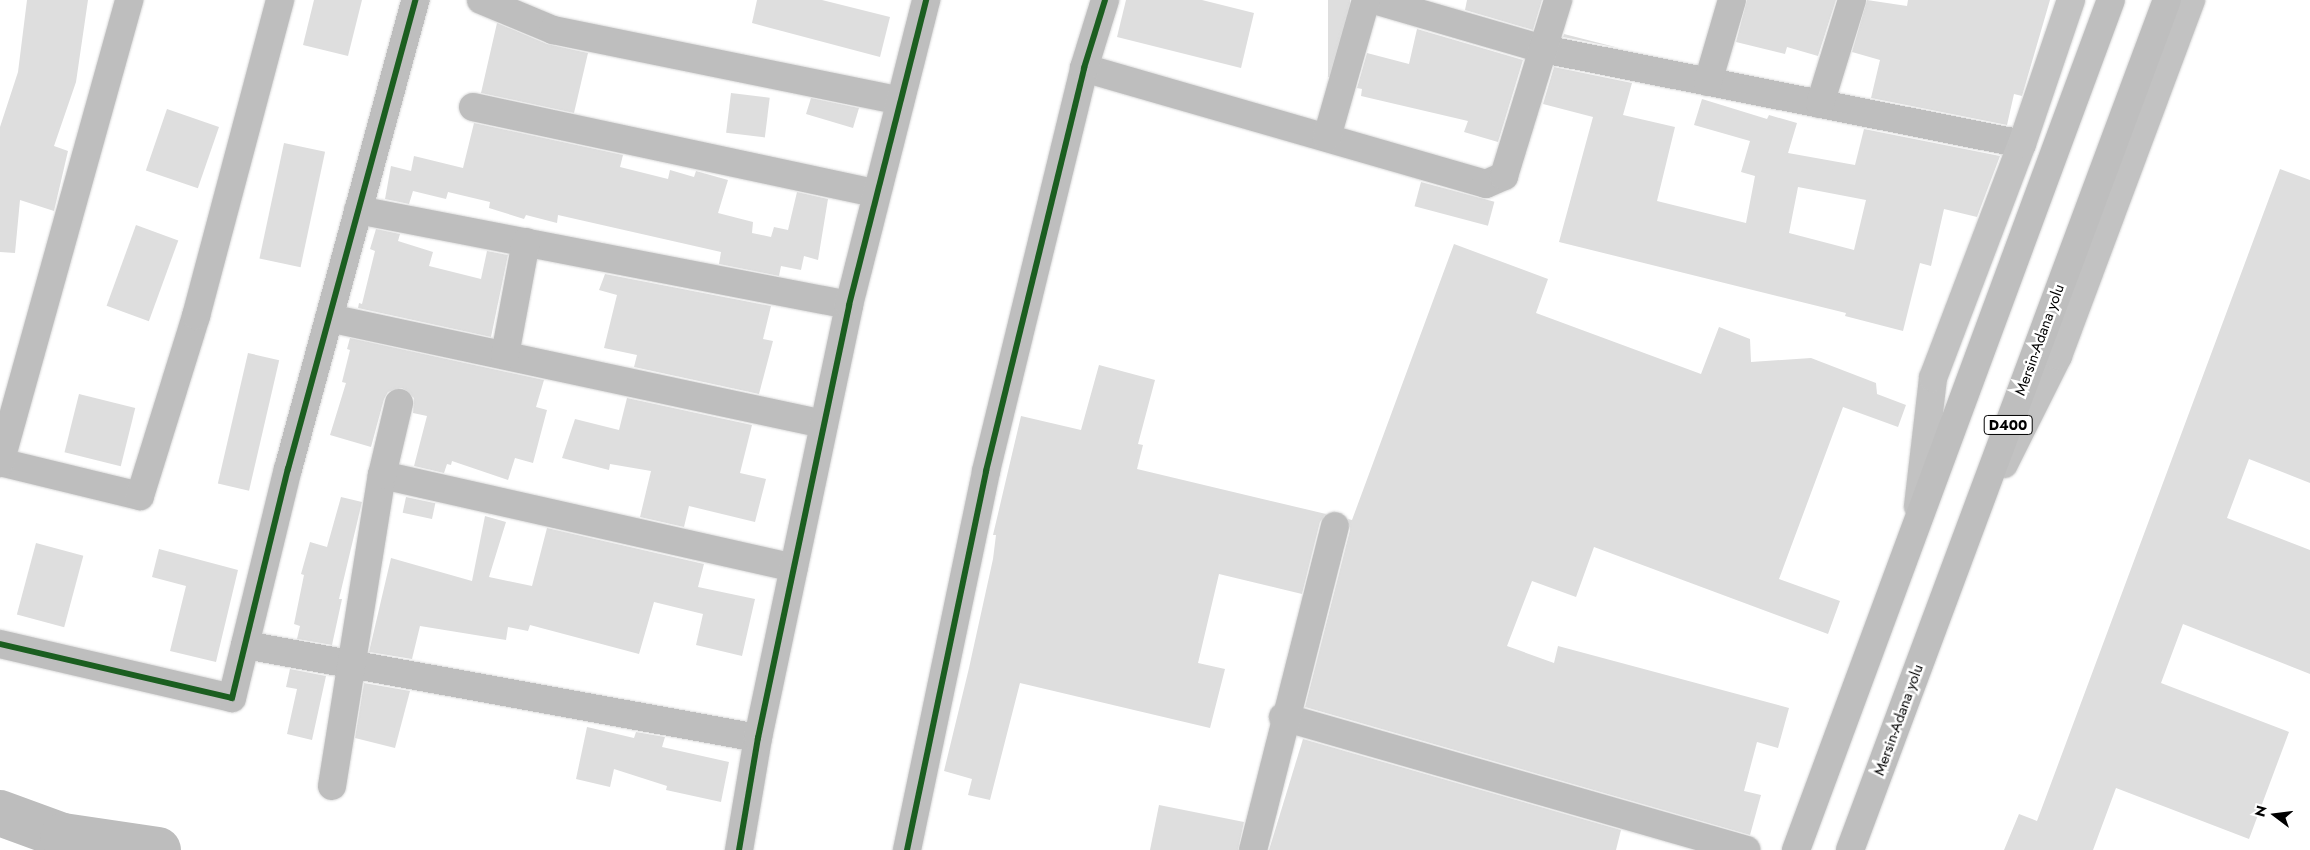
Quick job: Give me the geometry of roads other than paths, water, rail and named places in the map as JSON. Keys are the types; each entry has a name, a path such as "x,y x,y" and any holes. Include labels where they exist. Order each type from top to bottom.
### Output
{"main road":[{"path":"128,0 0,463 140,496 196,316 280,0"},
{"path":"0,644 232,698 329,318 415,0"},
{"path":"481,0 553,30 898,100"},
{"path":"739,850 758,738 849,305 898,100 926,0"},
{"path":"908,850 986,471 1084,68 1105,0"},
{"path":"1327,137 1366,0"},
{"path":"1374,0 1543,49 2022,144"},
{"path":"1084,68 1486,184 1504,176 1558,0"},
{"path":"1708,82 1732,0"},
{"path":"1820,104 1852,0"},
{"path":"1915,530 1933,378 2022,144 2071,0"},
{"path":"1796,850 2111,0"},
{"name":"Mersin-Adana yolu","path":"1850,850 2167,0"},
{"path":"1963,548 2058,356 2191,0"},
{"path":"473,107 875,193"},
{"path":"358,210 849,305"},
{"path":"505,355 526,242"},
{"path":"329,318 824,424"},
{"path":"332,786 382,475 399,403"},
{"path":"382,475 794,568"},
{"path":"1253,850 1285,717 1335,526"},
{"path":"245,645 758,738"},
{"path":"1285,717 1746,850"}],"waterway":[{"path":"0,813 63,836 158,850"}]}
